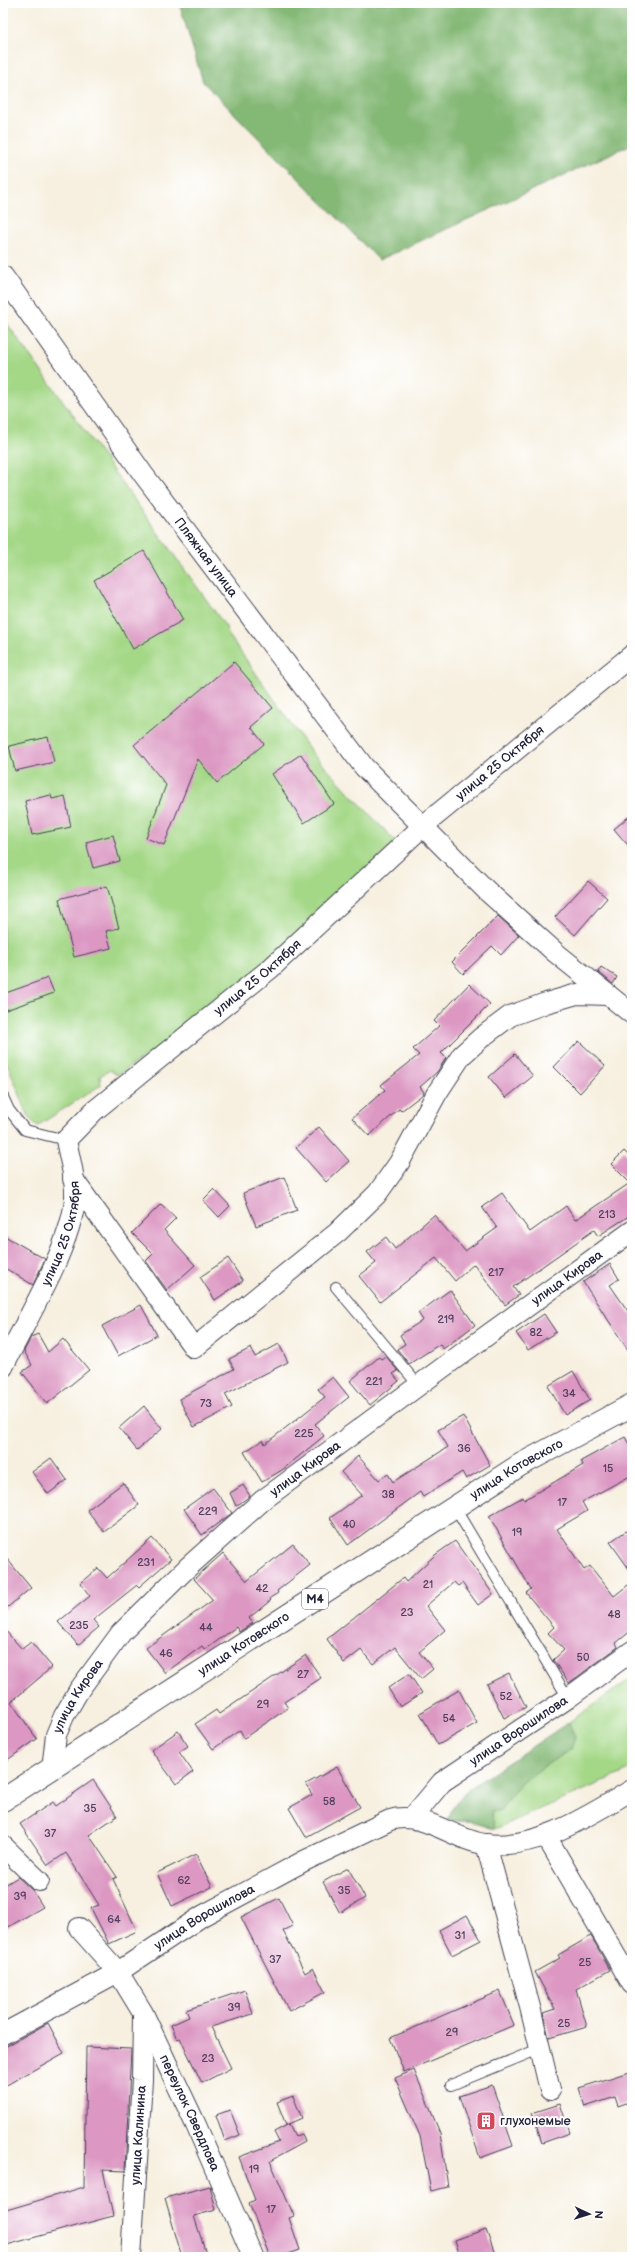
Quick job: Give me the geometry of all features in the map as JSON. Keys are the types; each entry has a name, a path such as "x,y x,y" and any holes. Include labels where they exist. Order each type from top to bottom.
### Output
{"highway":[{"name":"улица Котовского","path":"3,1800 520,1465 632,1405"}],"street":[{"name":"Пляжная улица","path":"3,276 143,474 364,766 487,891 556,953 632,1014"},
{"name":"улица 25 Октября","path":"3,1367 61,1251 75,1206 74,1179 66,1140 94,1111 271,968 423,826 632,655"},
{"path":"74,1179 194,1348 338,1232 377,1194 399,1163 437,1093 462,1056 482,1037 510,1016 546,1003 578,994 608,995"},
{"name":"улица Кирова","path":"52,1769 56,1735 64,1716 79,1690 121,1633 187,1568 263,1500 632,1231"},
{"name":"улица Ворошилова","path":"412,1818 442,1782 568,1698 632,1651"},
{"name":"улица Ворошилова","path":"3,2034 118,1972 202,1916 304,1861 390,1820 401,1817 412,1818 461,1838 486,1844 518,1843 546,1836 632,1790"},
{"path":"546,1836 632,1984"},
{"path":"486,1844 530,2006 539,2049 550,2090"},
{"path":"3,1846 39,1881"},
{"name":"переулок Свердлова","path":"79,1928 118,1972 143,2013 196,2125 253,2257"},
{"name":"улица Калинина","path":"131,2257 142,2080 143,2013"}],"lane":[{"path":"3,1097 9,1110 25,1130 66,1140"},
{"path":"336,1287 419,1386"},
{"path":"455,1508 568,1698"},
{"path":"452,2085 539,2049"}],"green space":[{"path":"179,3 632,3 632,144 379,260 203,82"},
{"path":"3,318 226,627 228,634 313,754 396,842 269,961 163,1045 117,1075 110,1070 100,1076 101,1085 37,1126 29,1118 3,1053"},
{"path":"632,1678 632,1769 495,1829 469,1821 448,1821 454,1805 467,1790 565,1730 569,1722"},
{"path":"569,1722 575,1738 571,1749 541,1768 522,1783 514,1791 501,1811 491,1811 495,1829 469,1821 448,1821 454,1805 467,1790"}],"building":[{"path":"144,551 183,620 133,649 94,580"},
{"path":"234,662 273,708 251,727 264,744 217,783 198,759 164,845 146,838 166,785 134,745"},
{"path":"48,737 54,762 15,771 9,746"},
{"path":"301,754 334,804 304,823 272,774"},
{"path":"51,795 52,799 65,796 71,827 32,835 25,801"},
{"path":"632,814 632,850 614,829"},
{"path":"113,835 120,861 93,868 86,842"},
{"path":"588,881 607,898 575,935 555,917"},
{"path":"107,886 119,928 106,931 111,948 74,957 59,899"},
{"path":"498,916 519,935 501,955 492,946 463,974 452,962"},
{"path":"601,967 617,977 613,984 598,972"},
{"path":"48,978 54,993 3,1011 3,994"},
{"path":"469,984 490,1004 441,1053 446,1058 437,1072 420,1087 424,1092 423,1094 401,1111 399,1109 369,1136 352,1118 385,1090 381,1085 419,1055 413,1049 439,1026 434,1021"},
{"path":"579,1041 605,1066 580,1093 554,1067"},
{"path":"515,1054 533,1076 506,1098 489,1077"},
{"path":"319,1127 349,1161 326,1182 296,1148"},
{"path":"624,1151 632,1159 632,1214 598,1236 594,1230 513,1287 519,1295 505,1305 474,1264 455,1281 436,1258 380,1302 359,1276 376,1263 367,1252 386,1237 395,1249 434,1215 465,1251 497,1228 482,1207 502,1193 530,1232 566,1206 575,1220 630,1183 611,1164"},
{"path":"284,1177 297,1210 256,1226 243,1193"},
{"path":"214,1189 230,1206 219,1217 203,1200"},
{"path":"161,1204 176,1218 164,1230 195,1265 167,1290 146,1261 153,1254 132,1233"},
{"path":"3,1235 45,1259 33,1285 3,1267"},
{"path":"228,1258 243,1281 215,1300 200,1277"},
{"path":"610,1264 619,1279 610,1285 632,1317 632,1356 583,1282"},
{"path":"450,1290 475,1325 443,1349 440,1344 409,1364 397,1349 405,1344 400,1335 423,1320 418,1313"},
{"path":"141,1305 157,1335 118,1356 102,1326"},
{"path":"544,1314 556,1332 528,1350 516,1333"},
{"path":"38,1334 48,1352 63,1339 89,1370 47,1404 22,1372 32,1365 24,1351 31,1337"},
{"path":"279,1344 288,1362 225,1394 232,1407 194,1427 179,1399 234,1369 229,1359 251,1348 255,1357"},
{"path":"386,1356 398,1371 393,1374 399,1381 370,1405 350,1381 379,1357 381,1359"},
{"path":"573,1371 590,1400 565,1415 548,1386"},
{"path":"333,1377 349,1397 315,1424 324,1436 282,1470 262,1482 244,1452 263,1440 265,1444 325,1397 318,1389"},
{"path":"144,1406 162,1429 137,1450 119,1428"},
{"path":"463,1416 490,1465 466,1479 462,1472 423,1497 420,1492 348,1545 330,1518 362,1495 341,1472 358,1456 379,1480 388,1474 393,1482 448,1447 438,1430"},
{"path":"625,1437 632,1450 632,1475 582,1502 587,1511 557,1529 584,1570 590,1566 614,1596 632,1582 632,1630 616,1643 618,1647 569,1683 553,1660 564,1650 548,1633 554,1627 526,1593 531,1589 489,1516 523,1497 524,1500 583,1465 581,1461"},
{"path":"51,1458 67,1480 48,1494 32,1472"},
{"path":"123,1483 139,1505 104,1532 87,1510"},
{"path":"243,1485 250,1496 236,1506 230,1493"},
{"path":"213,1488 232,1513 202,1535 184,1509"},
{"path":"632,1527 632,1573 610,1542"},
{"path":"152,1538 171,1559 139,1587 137,1585 93,1620 99,1627 78,1645 58,1622 90,1596 80,1583 98,1568 107,1578"},
{"path":"455,1541 493,1594 478,1605 462,1583 458,1586 454,1582 426,1606 445,1630 419,1652 433,1669 421,1679 395,1647 373,1664 361,1650 344,1663 327,1639 403,1578 406,1582 435,1555"},
{"path":"293,1544 310,1565 277,1591 278,1593 270,1598 271,1600 249,1618 253,1623 239,1632 236,1627 205,1650 202,1646 165,1673 146,1648 213,1600 194,1579 223,1553 247,1581"},
{"path":"3,1554 31,1588 3,1611"},
{"path":"3,1628 22,1649 31,1642 52,1667 11,1702 37,1739 3,1763"},
{"path":"306,1655 321,1678 284,1702 288,1708 244,1738 240,1730 213,1749 195,1724 216,1710 219,1714"},
{"path":"509,1673 526,1707 504,1718 487,1684"},
{"path":"409,1674 422,1693 400,1707 388,1688"},
{"path":"459,1690 477,1723 438,1745 420,1713"},
{"path":"178,1731 188,1746 179,1752 193,1772 176,1784 151,1750"},
{"path":"337,1767 360,1807 306,1837 289,1808 312,1795 306,1784"},
{"path":"93,1780 117,1816 89,1835 117,1877 113,1879 137,1931 109,1944 91,1908 99,1905 66,1853 48,1865 20,1824 53,1802 56,1806"},
{"path":"196,1854 212,1887 172,1906 157,1873"},
{"path":"348,1868 365,1898 340,1913 323,1882"},
{"path":"18,1877 33,1891 43,1907 3,1930 3,1886"},
{"path":"279,1898 293,1926 283,1931 305,1973 313,1968 325,1992 289,2011 241,1917"},
{"path":"467,1915 481,1940 452,1955 439,1930"},
{"path":"591,1936 610,1970 576,1989 587,2027 549,2038 543,2013 555,2009 535,1972 560,1958 558,1955"},
{"path":"245,1990 253,2014 211,2027 231,2068 202,2083 180,2038 177,2039 171,2025 189,2017 186,2010"},
{"path":"500,1991 514,2025 404,2072 390,2038"},
{"path":"48,2023 64,2053 3,2087 3,2048"},
{"path":"86,2047 131,2049 125,2171 103,2170 113,2216 3,2246 3,2211 84,2187"},
{"path":"414,2070 440,2133 448,2187 431,2191 420,2136 395,2078"},
{"path":"632,2071 632,2101 618,2106 615,2097 585,2107 579,2088"},
{"name":"глухонемые","path":"492,2085 513,2146 480,2158 459,2096"},
{"path":"293,2096 302,2118 286,2125 277,2102"},
{"path":"560,2104 570,2133 542,2143 532,2113"},
{"path":"230,2110 240,2135 225,2141 216,2115"},
{"path":"289,2124 295,2136 302,2134 305,2142 270,2161 294,2216 289,2218 300,2250 280,2257 270,2257 249,2203 255,2200 239,2157 279,2142 274,2132"},
{"path":"210,2186 216,2210 194,2216 207,2257 182,2257 165,2198"},
{"path":"486,2229 496,2257 460,2257 455,2240"}],"place":[{"name":"глухонемые","path":"486,2121"}]}
